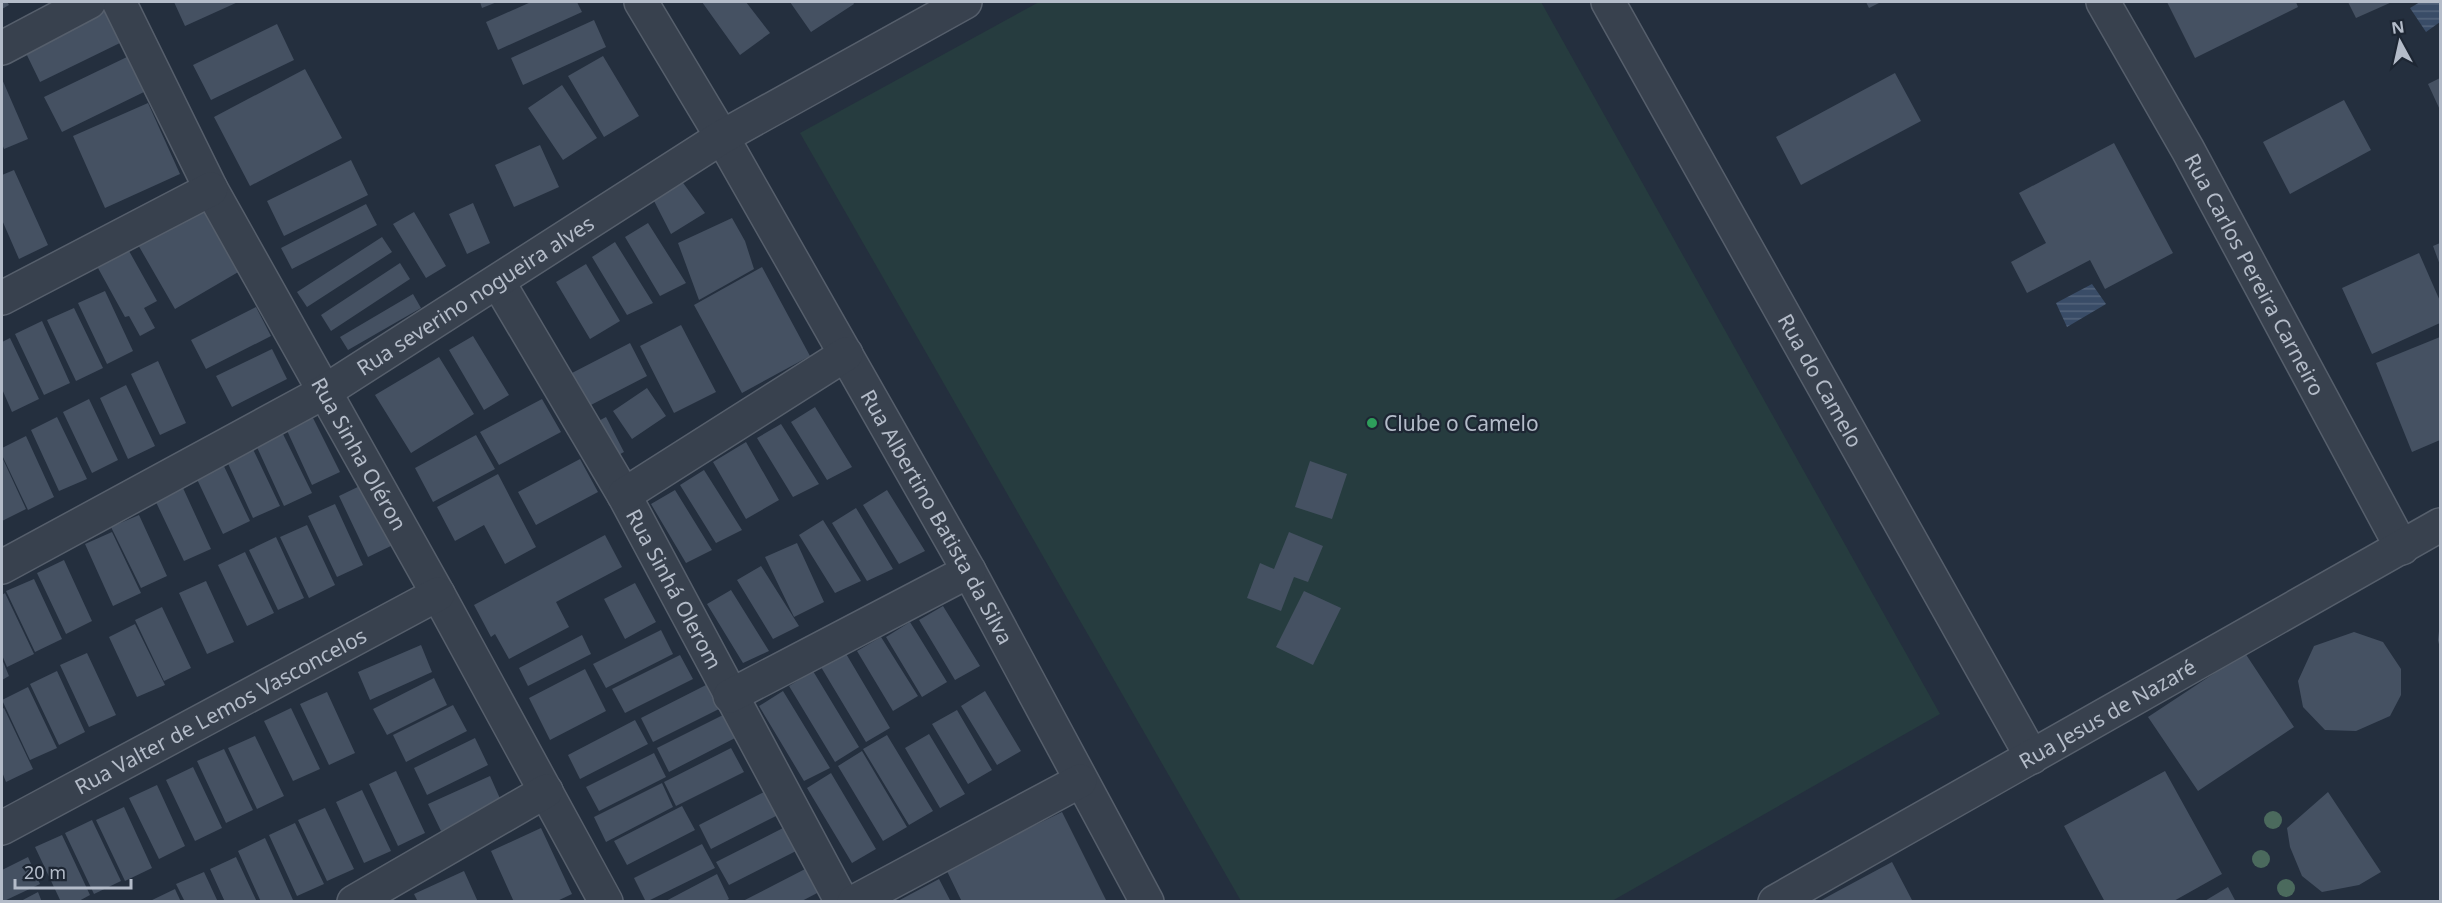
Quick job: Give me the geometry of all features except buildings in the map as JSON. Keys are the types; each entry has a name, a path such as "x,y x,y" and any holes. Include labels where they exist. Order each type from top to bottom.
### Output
{"street":[{"path":"2,48 88,2"},
{"name":"Rua Sinha Oléron","path":"119,2 212,189 438,594 606,902"},
{"name":"Rua Albertino Batista da Silva","path":"641,2 722,136 969,571 1147,902"},
{"name":"Rua severino nogueira alves","path":"2,567 324,392 722,136 965,2"},
{"name":"Rua do Camelo","path":"1608,2 2032,757"},
{"name":"Rua Carlos Pereira Carneiro","path":"2103,2 2188,150 2402,548"},
{"path":"2,298 212,189"},
{"name":"Rua Sinhá Olerom","path":"498,282 624,495 842,902"},
{"path":"624,495 846,354"},
{"name":"Rua Jesus de Nazaré","path":"1774,902 2440,525"},
{"path":"730,696 969,571"},
{"name":"Rua Valter de Lemos Vasconcelos","path":"2,828 438,594"},
{"path":"854,902 1080,781"},
{"path":"354,902 546,791"}],"green space":[{"name":"Clube o Camelo","path":"1039,2 1541,2 1940,714 1612,901 1241,901 800,133"}],"water":[{"path":"2420,2 2440,2 2440,22 2426,32 2410,8"},
{"path":"2092,284 2106,304 2067,327 2056,303"}],"place":[{"name":"Clube o Camelo","path":"1372,423"}]}
